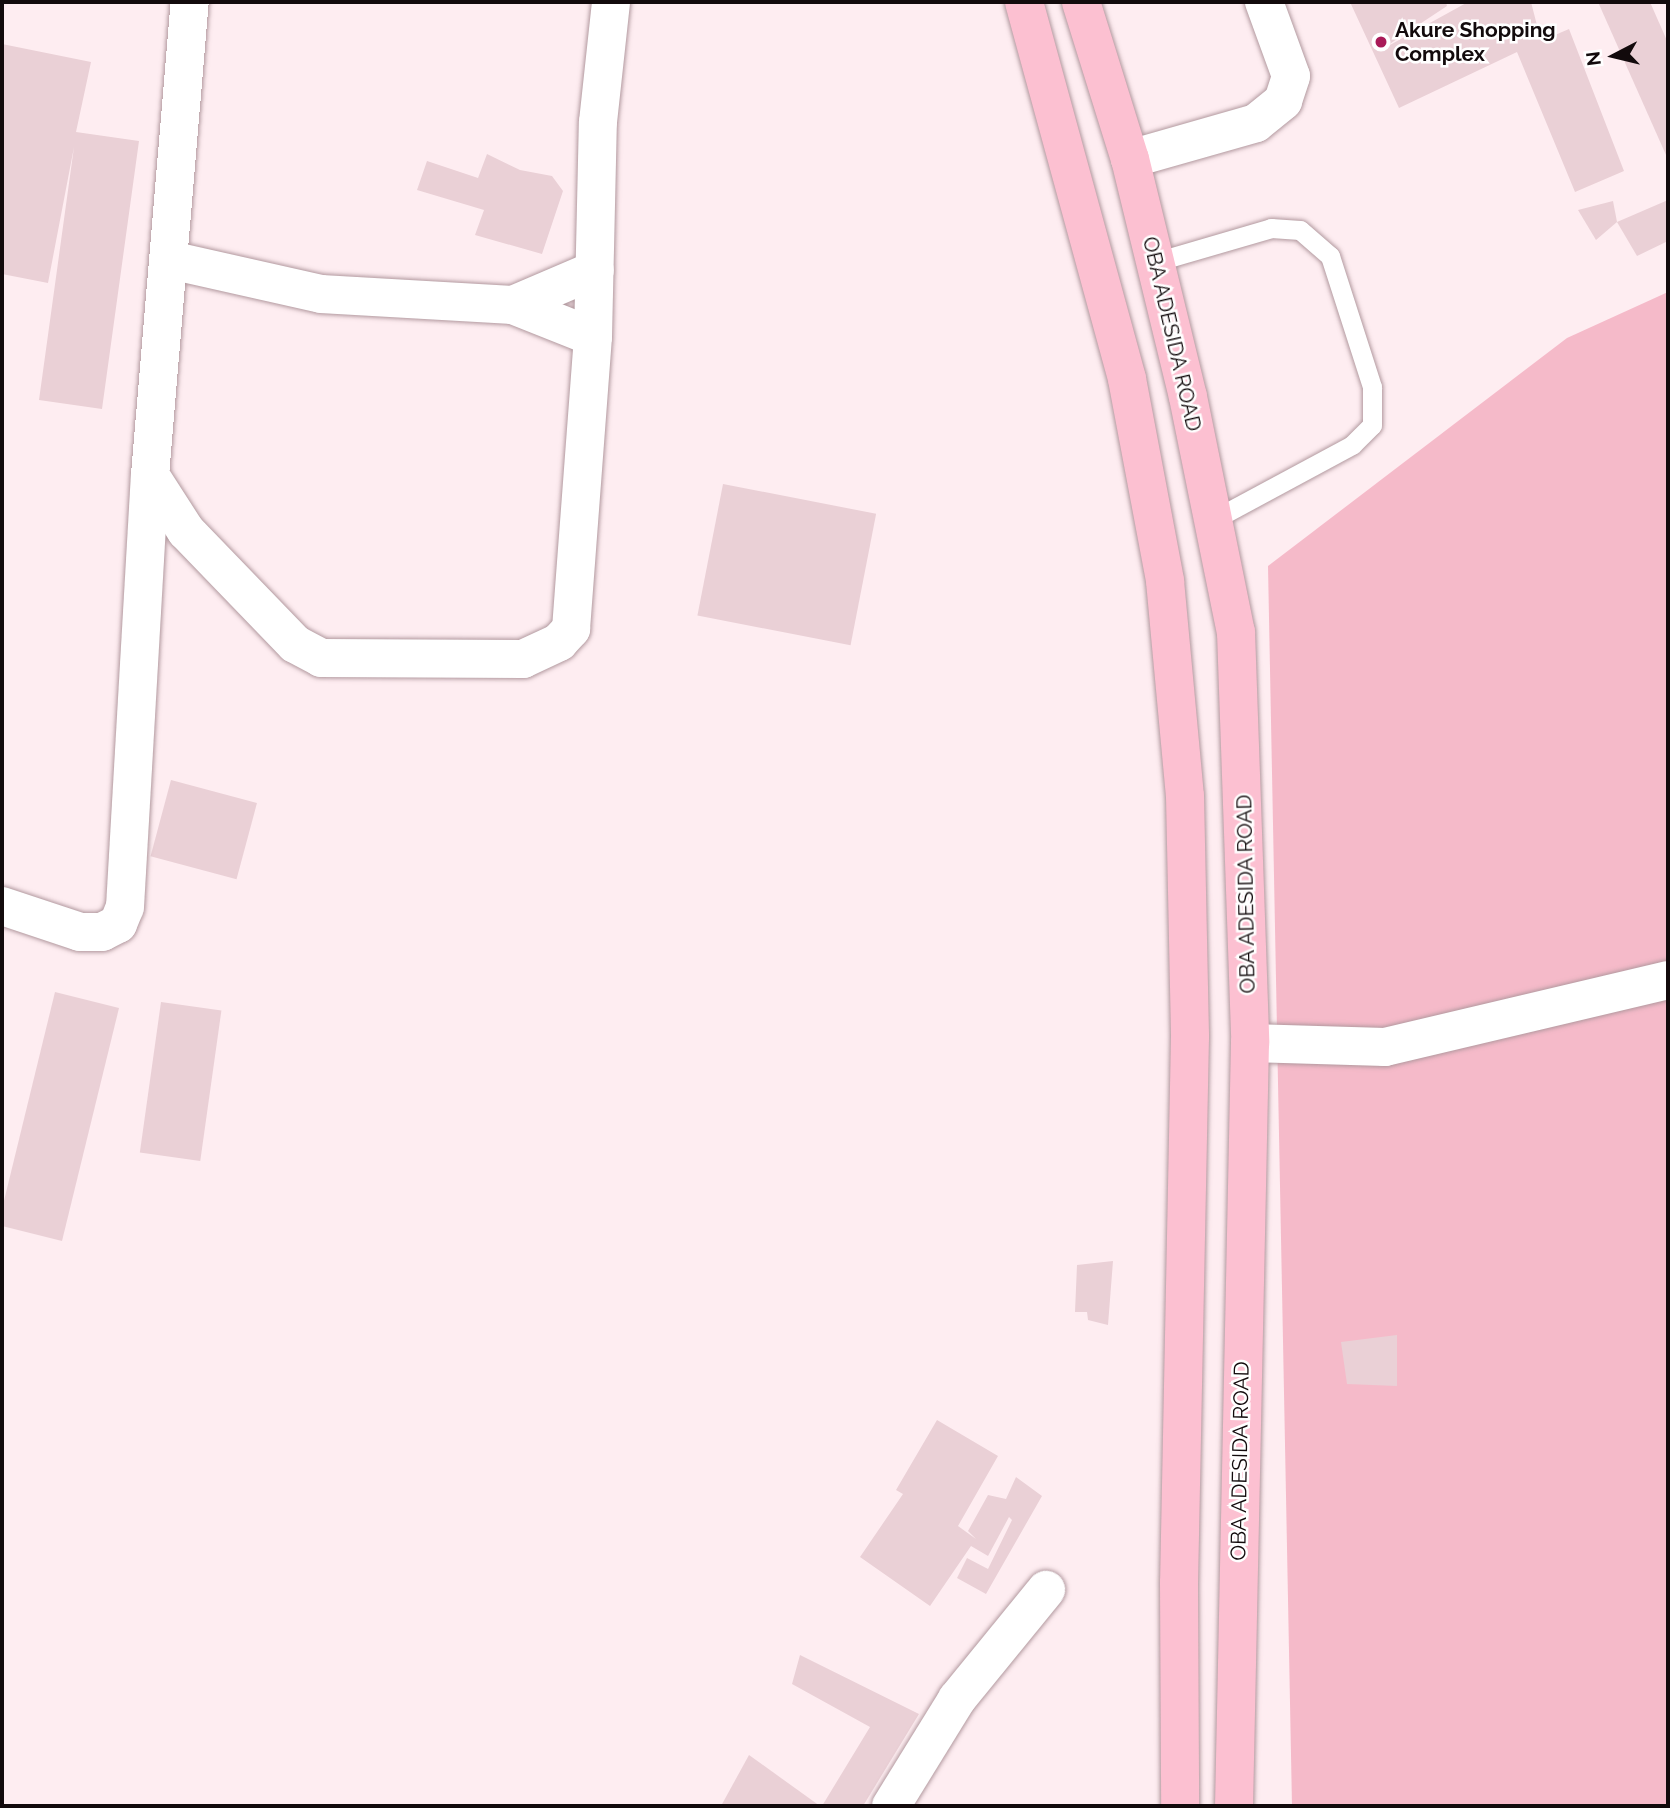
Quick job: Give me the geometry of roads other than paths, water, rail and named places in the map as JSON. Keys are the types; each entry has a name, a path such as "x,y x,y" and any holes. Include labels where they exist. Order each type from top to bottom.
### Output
{"main road":[{"path":"1024,2 1127,379 1165,581 1185,796 1190,1037 1179,1583 1180,1806"},
{"name":"OBA ADESIDA ROAD","path":"1081,2 1130,159 1236,632 1250,1043 1234,1806"}],"street":[{"path":"2,906 80,932 102,932 118,923 125,907 150,475 190,2"},
{"path":"150,475 186,531 295,643 321,658 523,659 547,651 571,629 593,337 598,122 611,2"},
{"path":"1130,159 1256,123 1283,101 1291,76 1264,2"},
{"path":"170,260 321,294 513,305 593,337"},
{"path":"513,305 595,270"},
{"path":"1250,1043 1385,1047 1668,980"},
{"path":"891,1806 957,1699 1046,1590"}],"lane":[{"path":"1155,262 1271,228 1300,230 1330,256 1372,387 1372,425 1352,444 1213,520"}],"place":[{"name":"Akure Shopping Complex","path":"1381,42"}]}
